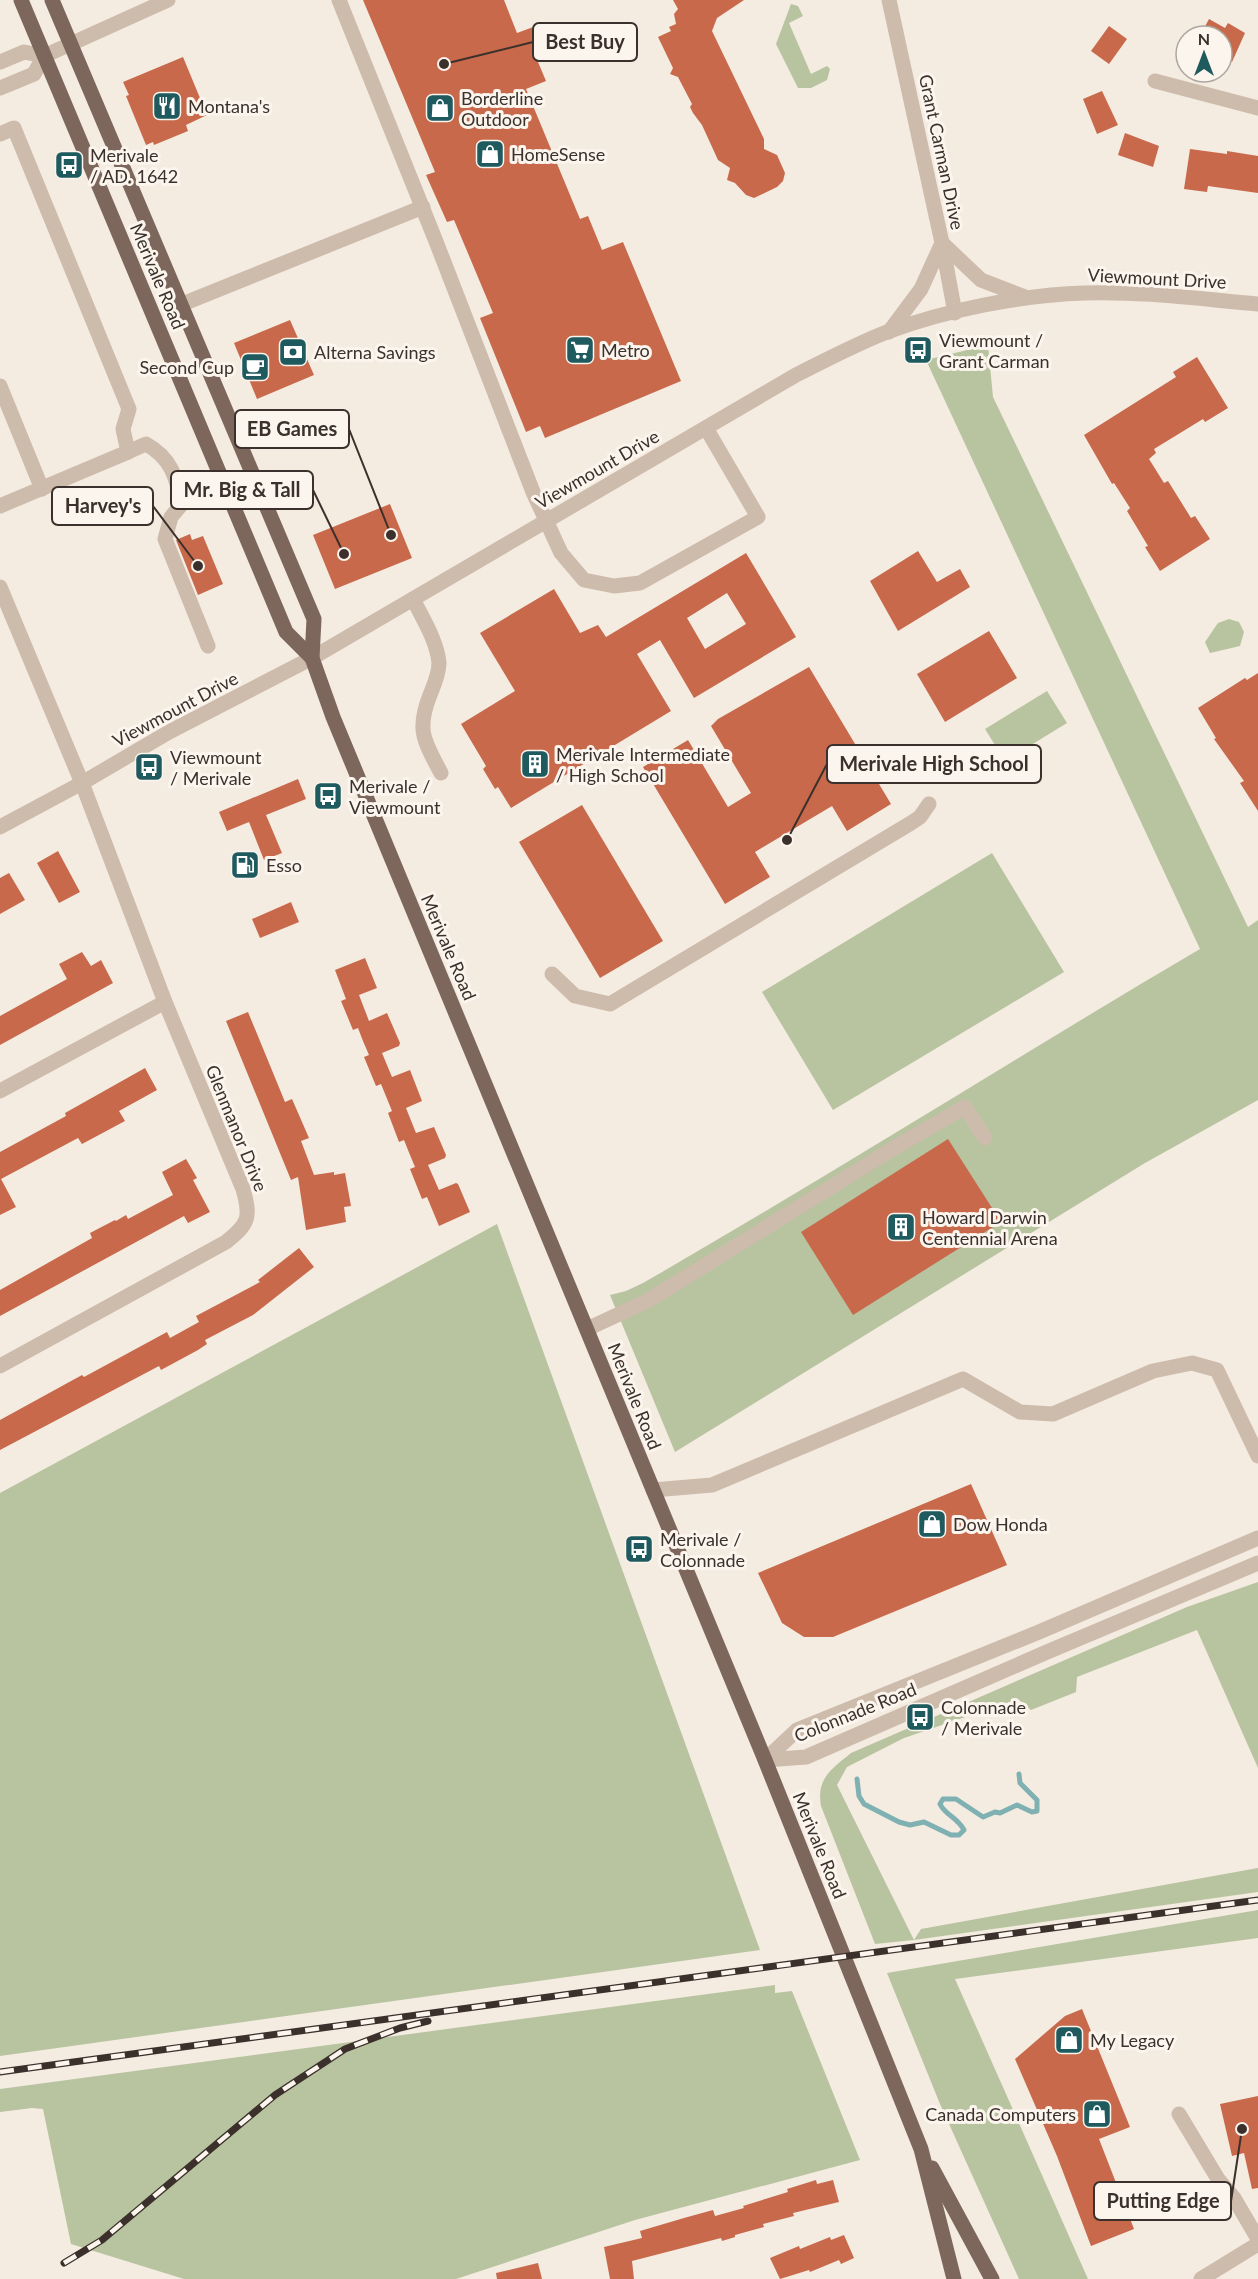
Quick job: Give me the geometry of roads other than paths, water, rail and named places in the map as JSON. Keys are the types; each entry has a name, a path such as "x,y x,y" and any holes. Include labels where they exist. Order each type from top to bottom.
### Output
{"main road":[{"name":"Merivale Road","path":"21,0 286,632 312,658"},
{"name":"Merivale Road","path":"52,0 314,619 312,658 333,717 765,1760 921,2149 992,2279"},
{"name":"Merivale Road","path":"921,2149 954,2279"}],"street":[{"path":"0,62 24,52 44,56 168,0"},
{"path":"339,0 546,521 561,553 584,580 614,586 640,583 758,517 706,428"},
{"name":"Grant Carman Drive","path":"890,0 955,313"},
{"path":"0,88 34,74 44,56"},
{"path":"1155,81 1258,108"},
{"path":"0,134 14,128 129,409 123,429 128,452"},
{"path":"180,305 423,207"},
{"path":"889,332 921,289 942,243 981,280 1025,297"},
{"name":"Viewmount Drive","path":"0,827 82,783 169,732 312,658 796,375 889,332 955,313 1025,297 1123,292 1258,304"},
{"path":"0,386 42,489"},
{"path":"0,506 146,444 162,452 177,480 182,504 171,517 165,539 208,646"},
{"name":"Glenmanor Drive","path":"0,588 82,783 165,1002 243,1189 248,1209 242,1229 226,1242 0,1366"},
{"path":"413,599 434,643 439,664 434,686 425,707 423,726 424,743 441,773"},
{"path":"552,974 575,996 610,1004 911,823 920,817 929,804"},
{"path":"0,1091 165,1002"},
{"path":"587,1329 645,1302 688,1277 894,1148 965,1107 985,1138"},
{"path":"652,1490 712,1485 963,1379 1020,1412 1053,1414 1153,1371 1191,1363 1216,1370 1258,1456"},
{"name":"Colonnade Road","path":"765,1760 797,1730 1039,1632 1258,1538"},
{"name":"Colonnade Road","path":"765,1760 806,1757 1258,1563"},
{"path":"1179,2114 1258,2239"},
{"path":"1201,2279 1258,2244"}],"waterway":[{"path":"857,1779 859,1796 864,1804 899,1822 910,1825 924,1822 951,1835 959,1835 964,1830 942,1808 940,1804 943,1799 956,1799 983,1817 995,1812 1000,1813 1017,1805 1032,1812 1037,1811 1037,1800 1020,1783 1019,1774"}],"railway":[{"path":"0,2072 1258,1900"},
{"path":"64,2263 102,2240 275,2095 345,2049 400,2028 428,2021"}],"place":[{"name":"Best Buy","path":"444,64"},
{"name":"Montana's","path":"167,106"},
{"name":"Borderline Outdoor","path":"440,108"},
{"name":"HomeSense","path":"490,154"},
{"name":"Merivale / AD. 1642","path":"69,165"},
{"name":"Metro","path":"580,350"},
{"name":"Viewmount / Grant Carman","path":"918,350"},
{"name":"Alterna Savings","path":"293,352"},
{"name":"Second Cup","path":"255,367"},
{"name":"EB Games","path":"391,535"},
{"name":"Mr. Big & Tall","path":"344,554"},
{"name":"Harvey's","path":"198,566"},
{"name":"Merivale Intermediate / High School","path":"535,764"},
{"name":"Viewmount / Merivale","path":"149,767"},
{"name":"Merivale / Viewmount","path":"328,796"},
{"name":"Merivale High School","path":"787,840"},
{"name":"Esso","path":"245,865"},
{"name":"Howard Darwin Centennial Arena","path":"901,1227"},
{"name":"Dow Honda","path":"932,1524"},
{"name":"Merivale / Colonnade","path":"639,1549"},
{"name":"Colonnade / Merivale","path":"920,1717"},
{"name":"My Legacy","path":"1069,2040"},
{"name":"Canada Computers","path":"1097,2114"},
{"name":"Putting Edge","path":"1242,2129"}]}
